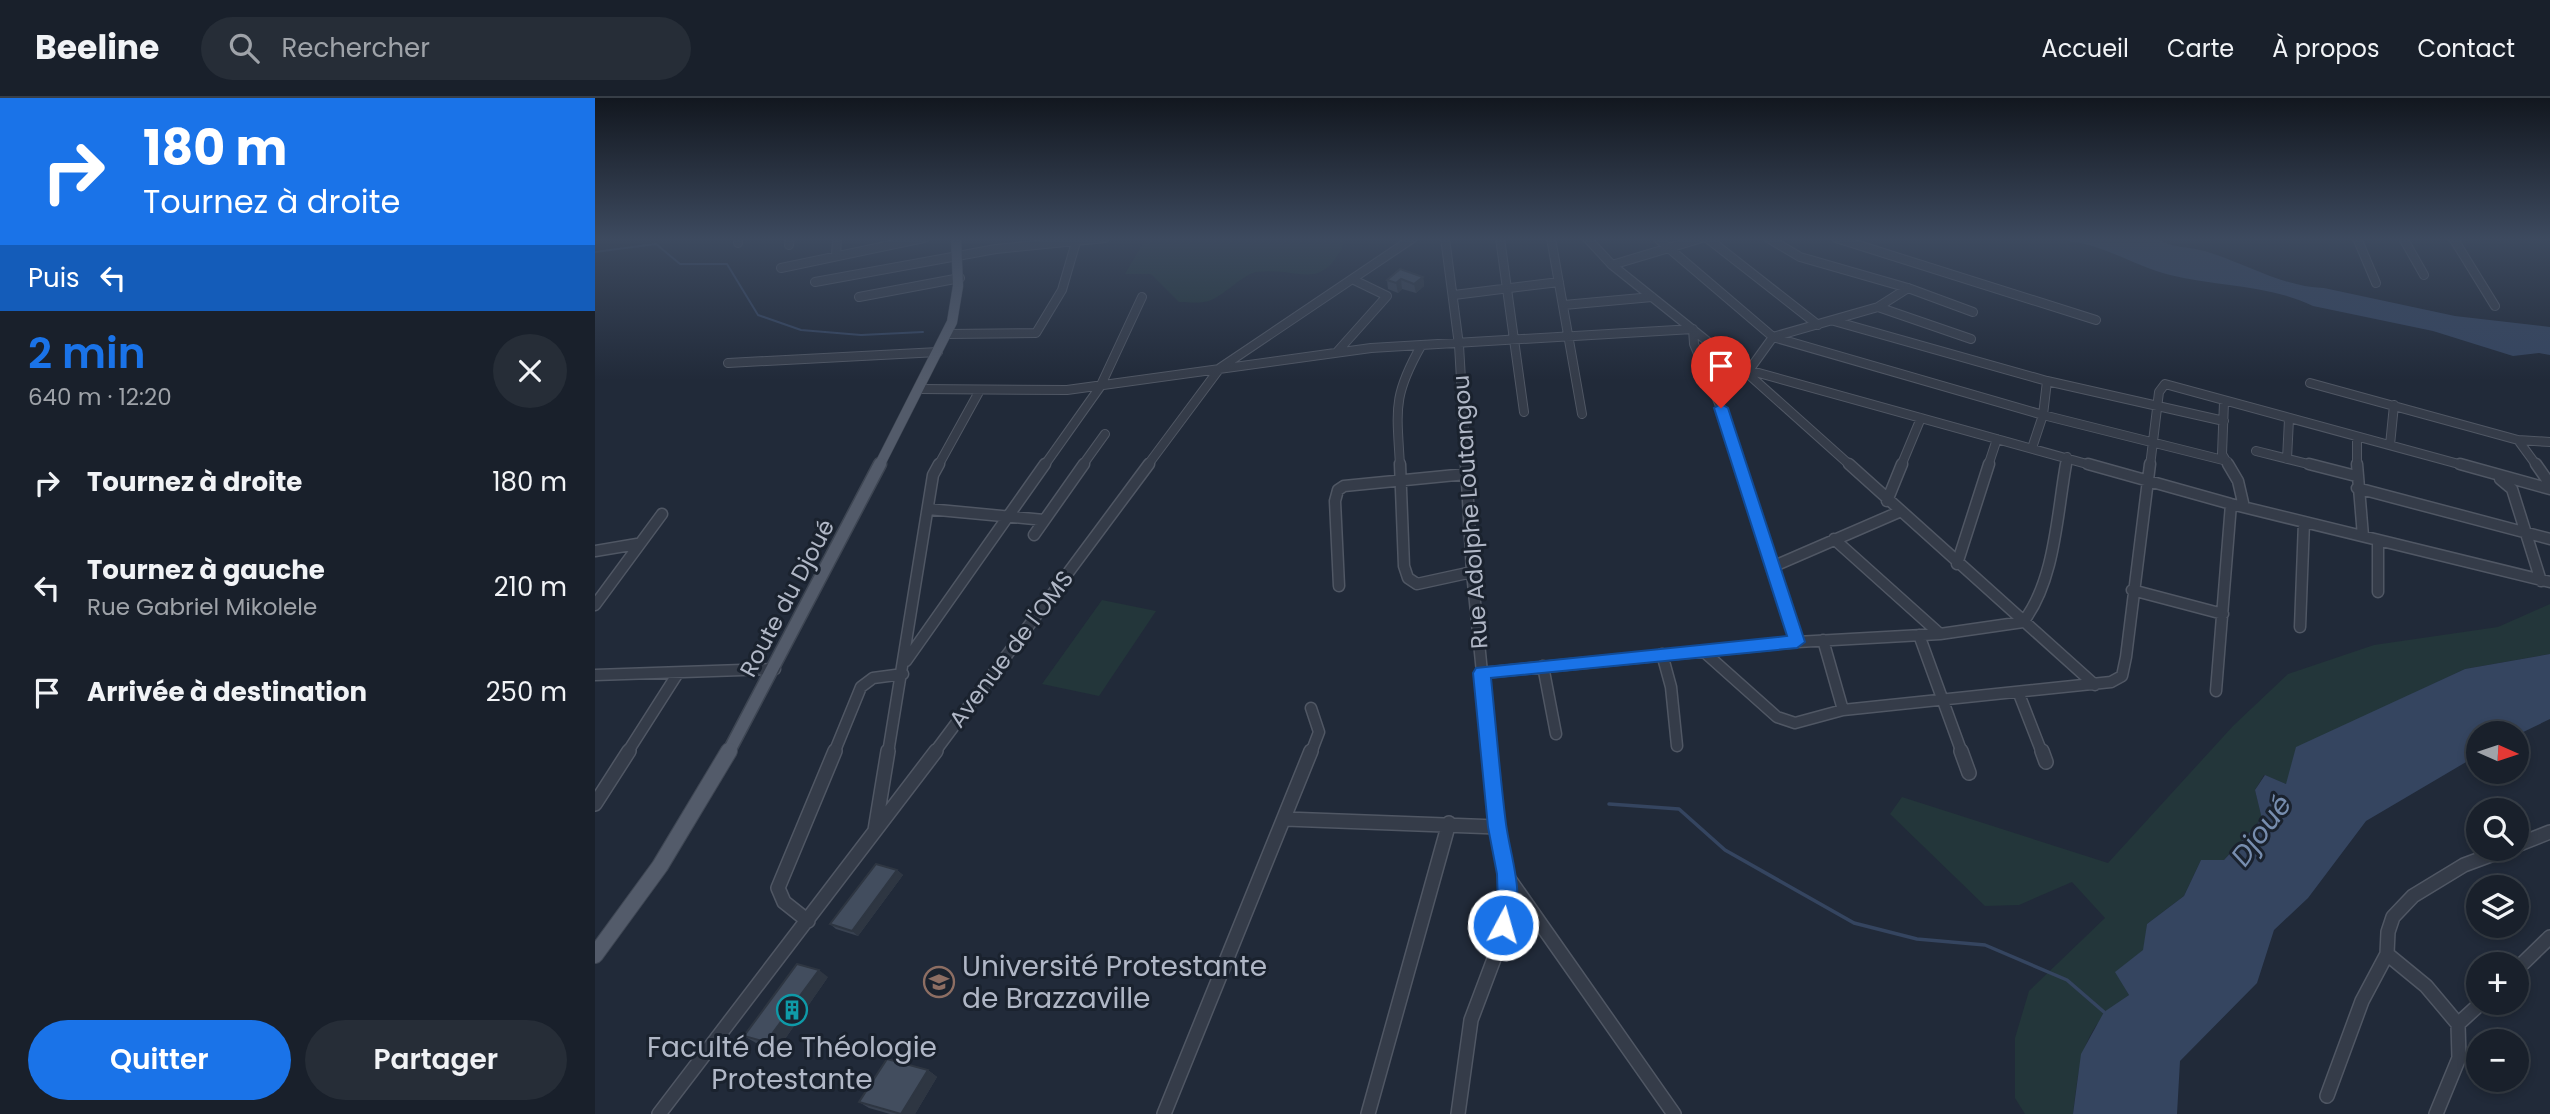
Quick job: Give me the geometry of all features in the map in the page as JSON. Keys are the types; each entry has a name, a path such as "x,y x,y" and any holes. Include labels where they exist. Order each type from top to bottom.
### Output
{"main road":[{"name":"Route du Djoué","path":"595,955 673,849 775,669 948,334 958,304 959,285"}],"street":[{"path":"859,297 921,285"},
{"path":"948,334 1036,333 1063,285"},
{"name":"Avenue de l'OMS","path":"659,1114 875,833 1220,368 1346,285"},
{"path":"1337,352 1387,296 1365,285"},
{"name":"Rue Adolphe Loutangou","path":"1452,285 1459,345 1472,572 1497,827 1507,874 1507,906 1500,943 1471,1020 1458,1114"},
{"path":"1454,295 1529,285"},
{"path":"1560,285 1582,414"},
{"path":"1638,285 1747,371 1899,512 2095,685"},
{"path":"1713,285 1773,337 2043,415 2227,461"},
{"path":"1767,285 1818,325"},
{"path":"1899,285 1973,312"},
{"path":"1986,285 2096,320"},
{"path":"2482,285 2495,306"},
{"path":"1507,288 1524,412"},
{"path":"1747,371 1773,337 1878,307 1908,288"},
{"path":"808,921 784,902 778,888 861,687 873,678 903,669 1100,387 1142,297"},
{"path":"1564,305 1652,297"},
{"path":"1878,307 1971,339"},
{"path":"1834,321 2047,381 2224,421"},
{"path":"919,389 1100,387 1337,352 1693,329"},
{"path":"1693,329 1694,344 1721,408 1797,642"},
{"path":"1421,346 1398,389 1404,566 1408,578 1417,584 1432,583 1472,572"},
{"path":"728,363 853,354 938,352"},
{"path":"1747,371 2231,504 2545,582"},
{"path":"2032,448 2043,415 2047,381"},
{"path":"2311,383 2518,440 2550,442"},
{"path":"1703,651 1787,722 1843,710 2095,685 2111,682 2122,676 2147,481 2155,442 2159,388 2165,384 2494,475 2550,487"},
{"path":"875,833 935,470 980,390"},
{"path":"2224,402 2221,448 2238,481 2244,506"},
{"path":"2390,445 2393,405"},
{"path":"1887,501 1921,418"},
{"path":"2287,458 2289,419"},
{"path":"1034,535 1105,434"},
{"path":"2357,437 2356,476 2363,536"},
{"path":"1957,564 1997,439"},
{"path":"2518,440 2550,487"},
{"path":"2256,451 2356,476"},
{"path":"1482,673 1797,642 1940,634 2023,622 2030,617 2045,574 2067,457"},
{"path":"1339,586 1335,501 1338,490 1344,486 1466,474"},
{"path":"2494,475 2512,489 2523,532 2545,582"},
{"path":"2512,489 2525,483"},
{"path":"2357,488 2550,539"},
{"path":"2216,691 2231,504"},
{"path":"928,509 1044,520"},
{"path":"1772,567 1899,512"},
{"path":"595,605 637,544 662,514"},
{"path":"2300,627 2304,522"},
{"path":"1834,540 1940,634"},
{"path":"2378,541 2378,592"},
{"path":"595,551 637,544"},
{"path":"2132,590 2223,614"},
{"path":"1919,635 1969,773"},
{"path":"1823,640 1843,710"},
{"path":"1662,654 1671,687 1677,746"},
{"path":"1543,666 1556,734"},
{"path":"595,676 775,669"},
{"path":"595,804 678,673"},
{"path":"2019,694 2046,762"},
{"path":"1164,1114 1240,920 1286,819 1319,733 1311,708"},
{"path":"1286,819 1449,823 1497,827"},
{"path":"1368,1114 1449,823"},
{"path":"2529,840 2550,832"},
{"path":"2327,1096 2362,1001 2387,954 2388,932 2393,917 2413,896 2475,861"},
{"path":"1507,874 1674,1114"},
{"path":"2529,957 2550,937"},
{"path":"2387,954 2426,986 2458,1024 2459,1058 2436,1114"},
{"path":"2458,1024 2468,1015"}],"green space":[{"path":"1162,285 1233,285 1211,300 1179,302"},
{"path":"1102,600 1156,611 1099,696 1042,684"},
{"path":"2550,604 2550,654 2465,669 2414,693 2286,784 2264,775 2255,790 2262,818 2224,860 2201,860 2184,896 2147,924 2144,950 2116,972 2129,995 2101,1020 2085,1047 2073,1114 2025,1114 2015,1098 2015,1038 2029,991 2105,918 2072,882 2019,905 1985,906 1890,814 1902,797 2108,863 2233,726 2288,674 2374,645 2498,627"}],"water":[{"path":"2230,285 2324,288 2455,316 2550,327 2550,355 2539,353 2513,356 2433,331 2313,306 2260,290"},
{"name":"Djoué","path":"2550,654 2550,719 2529,729 2529,721 2466,721 2466,762 2366,821 2308,898 2274,930 2257,983 2180,1061 2177,1114 2073,1114 2081,1054 2104,1012 2129,995 2115,972 2143,950 2147,924 2184,896 2201,860 2224,860 2262,819 2255,790 2265,775 2286,784 2296,747 2465,669"}],"building":[{"path":"876,864 897,870 852,931 830,924"},
{"path":"797,964 819,970 766,1042 744,1036"},
{"path":"887,1059 928,1070 901,1114 859,1102"}],"waterway":[{"path":"740,285 758,315 801,330 861,335 923,332"},
{"path":"1609,804 1679,809 1725,850 1854,923 1917,939 1985,945 2067,980 2104,1012"}],"place":[{"name":"Université Protestante de Brazzaville","path":"939,982"},
{"name":"Faculté de Théologie Protestante","path":"792,1010"}],"route":[{"path":"1503,925 1507,906 1507,874 1497,827 1482,673 1797,642 1721,408"}]}
